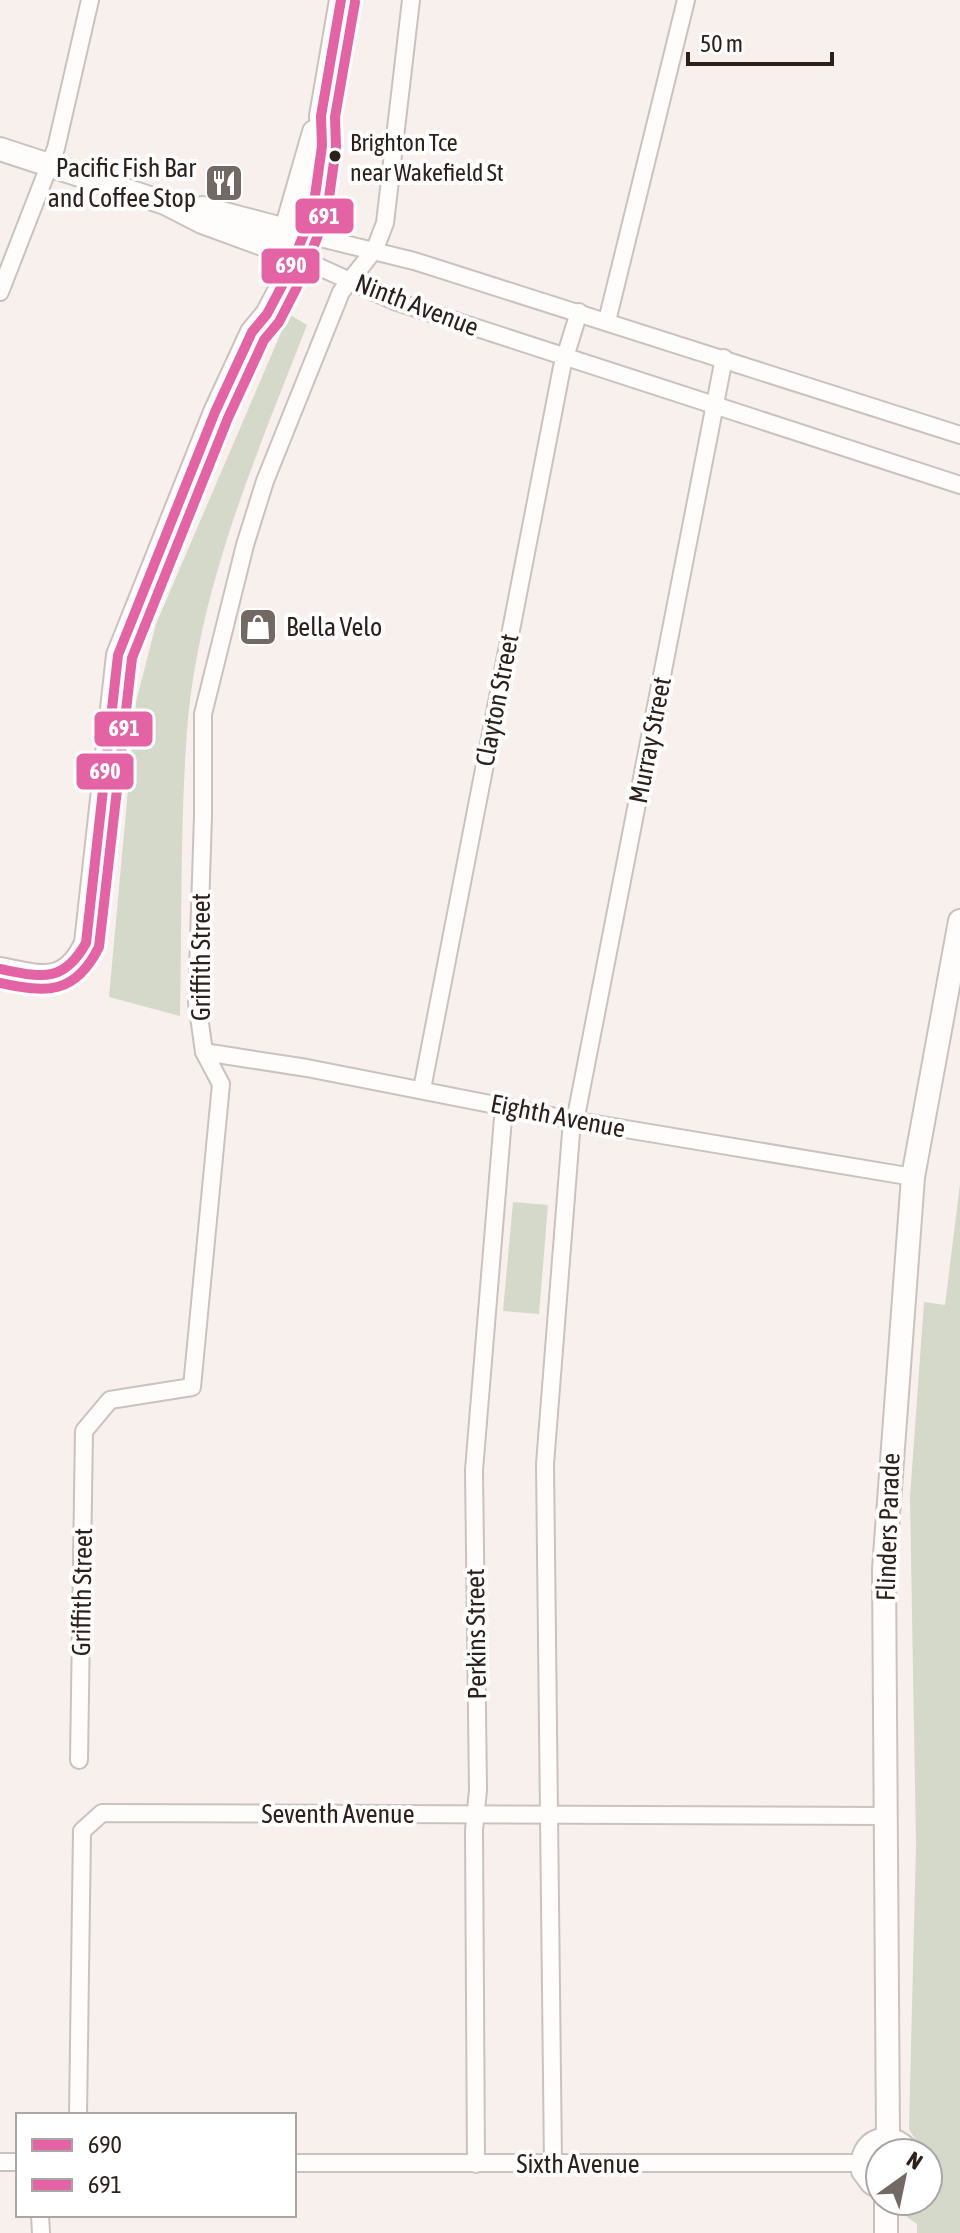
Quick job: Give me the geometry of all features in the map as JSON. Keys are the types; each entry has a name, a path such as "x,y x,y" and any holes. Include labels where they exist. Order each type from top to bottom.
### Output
{"street":[{"path":"0,292 50,165 90,0"},
{"path":"0,969 44,977 65,972 77,962 86,943 118,655 215,412 252,332 256,309 314,203 322,146 321,116 341,0"},
{"path":"375,249 385,223 411,0"},
{"path":"607,321 686,0"},
{"name":"Ninth Avenue","path":"0,149 165,203 206,209 292,243 348,279 394,301 960,485"},
{"name":"Ninth Avenue","path":"292,243 375,249 960,435"},
{"name":"Griffith Street","path":"79,1760 84,1431 110,1400 192,1387 221,1084 204,1052 197,1002 203,714 245,545 265,481 348,279 375,249"},
{"name":"Clayton Street","path":"422,1089 565,357 579,312"},
{"name":"Murray Street","path":"572,1120 577,1111 724,358"},
{"name":"Flinders Parade","path":"888,2137 884,1569 913,1177 960,921"},
{"name":"Eighth Avenue","path":"204,1052 422,1089 572,1120 913,1177"},
{"name":"Perkins Street","path":"476,2164 474,1470 504,1106"},
{"path":"553,2165 545,1464 572,1120"},
{"name":"Seventh Avenue","path":"78,2113 82,1831 102,1813 885,1816"},
{"path":"864,2159 864,2170"},
{"name":"Sixth Avenue","path":"296,2163 862,2163"}],"green space":[{"path":"289,314 307,325 232,524 203,626 193,678 183,802 180,1016 109,997 136,702 156,624"},
{"path":"960,1184 960,2233 917,2233 917,2224 907,2217 944,2217 944,2137 914,2137 909,2129 916,1845 910,1497 924,1302 945,1305"},
{"path":"513,1202 548,1205 539,1314 503,1311"}],"transit line":[{"name":"690","path":"0,969 50,974 69,965 86,943 118,655 215,412 252,332 267,314 284,282 304,234 314,203 322,146 321,116 341,0"},
{"name":"691","path":"0,983 46,989 58,987 80,974 99,947 132,658 228,418 264,340 279,322 296,289 317,238 328,205 336,147 335,117 355,2"}],"place":[{"name":"Brighton Tce near Wakefield St","path":"335,156"},
{"name":"Pacific Fish Bar and Coffee Stop","path":"224,183"},
{"name":"Bella Velo","path":"258,627"}]}
